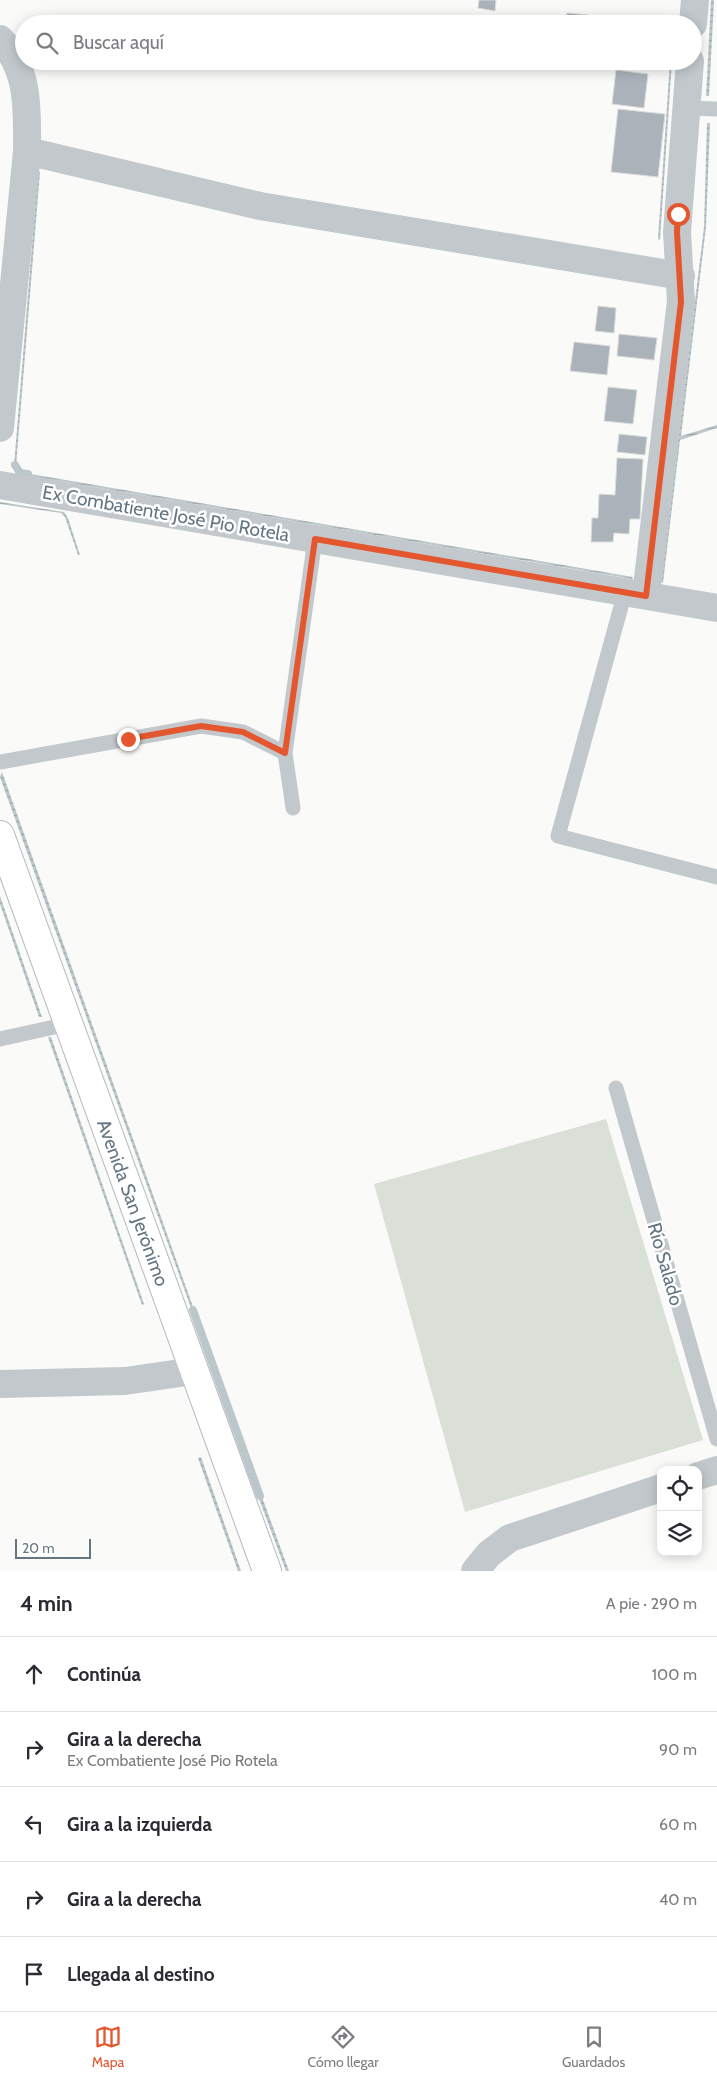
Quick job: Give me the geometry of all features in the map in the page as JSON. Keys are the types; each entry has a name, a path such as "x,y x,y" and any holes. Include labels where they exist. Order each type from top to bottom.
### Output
{"street":[{"path":"694,15 695,0"},
{"path":"0,38 8,47 15,60"},
{"path":"0,428 27,152 26,88 20,70"},
{"path":"635,594 681,302 677,232 689,70"},
{"path":"27,152 260,206 681,276"},
{"name":"Ex Combatiente José Pio Rotela","path":"0,485 717,608"},
{"name":"Avenida San Jerónimo","path":"0,835 5,864 68,1024 267,1571"},
{"path":"0,1384 126,1381 194,1371"},
{"path":"702,1475 717,1470"},
{"path":"475,1571 489,1554 510,1538 657,1489"}],"lane":[{"path":"687,108 717,109"},
{"path":"292,808 285,753 315,539"},
{"path":"635,594 558,836 717,878"},
{"path":"0,762 201,726 243,732 285,753"},
{"path":"0,1039 68,1024"},
{"name":"Río Salado","path":"616,1088 714,1420 717,1439"}],"shaded area":[{"path":"711,0 714,0 709,96 706,96"},
{"path":"669,70 671,70 660,240 658,239"},
{"path":"707,123 710,123 706,227 681,436 717,425 717,428 680,440 663,583 661,582 704,227"},
{"path":"38,171 40,172 16,466 14,466"},
{"path":"19,472 633,577 632,579 18,474"},
{"path":"0,502 64,512 68,518 80,555 78,555 65,517 61,513 0,504"},
{"path":"2,772 197,1318 195,1319 0,777"},
{"path":"0,896 42,1017 39,1017 0,904"},
{"path":"48,1037 51,1037 144,1304 142,1305"},
{"path":"606,1119 703,1440 465,1512 374,1184"},
{"path":"201,1457 241,1571 238,1571 198,1458"},
{"path":"258,1486 289,1571 286,1571 255,1488"}],"building":[{"path":"479,0 496,0 495,11 478,8"},
{"path":"567,13 588,15 567,15"},
{"path":"616,70 648,74 644,108 612,104"},
{"path":"618,109 665,114 658,177 611,172"},
{"path":"598,306 616,308 614,333 595,331"},
{"path":"619,334 657,338 654,360 617,356"},
{"path":"574,342 610,346 607,375 570,371"},
{"path":"608,387 637,390 633,424 604,421"},
{"path":"619,434 647,437 645,455 617,452"},
{"path":"617,458 643,459 640,519 630,519 629,534 614,533 613,542 591,542 592,518 598,518 599,494 615,495"}],"waterway":[{"path":"15,465 20,473 28,474"},
{"path":"193,1310 260,1496"}],"route":[{"path":"128,739 201,726 243,732 285,753 315,539 646,596 681,302 677,232 678,214"}]}
